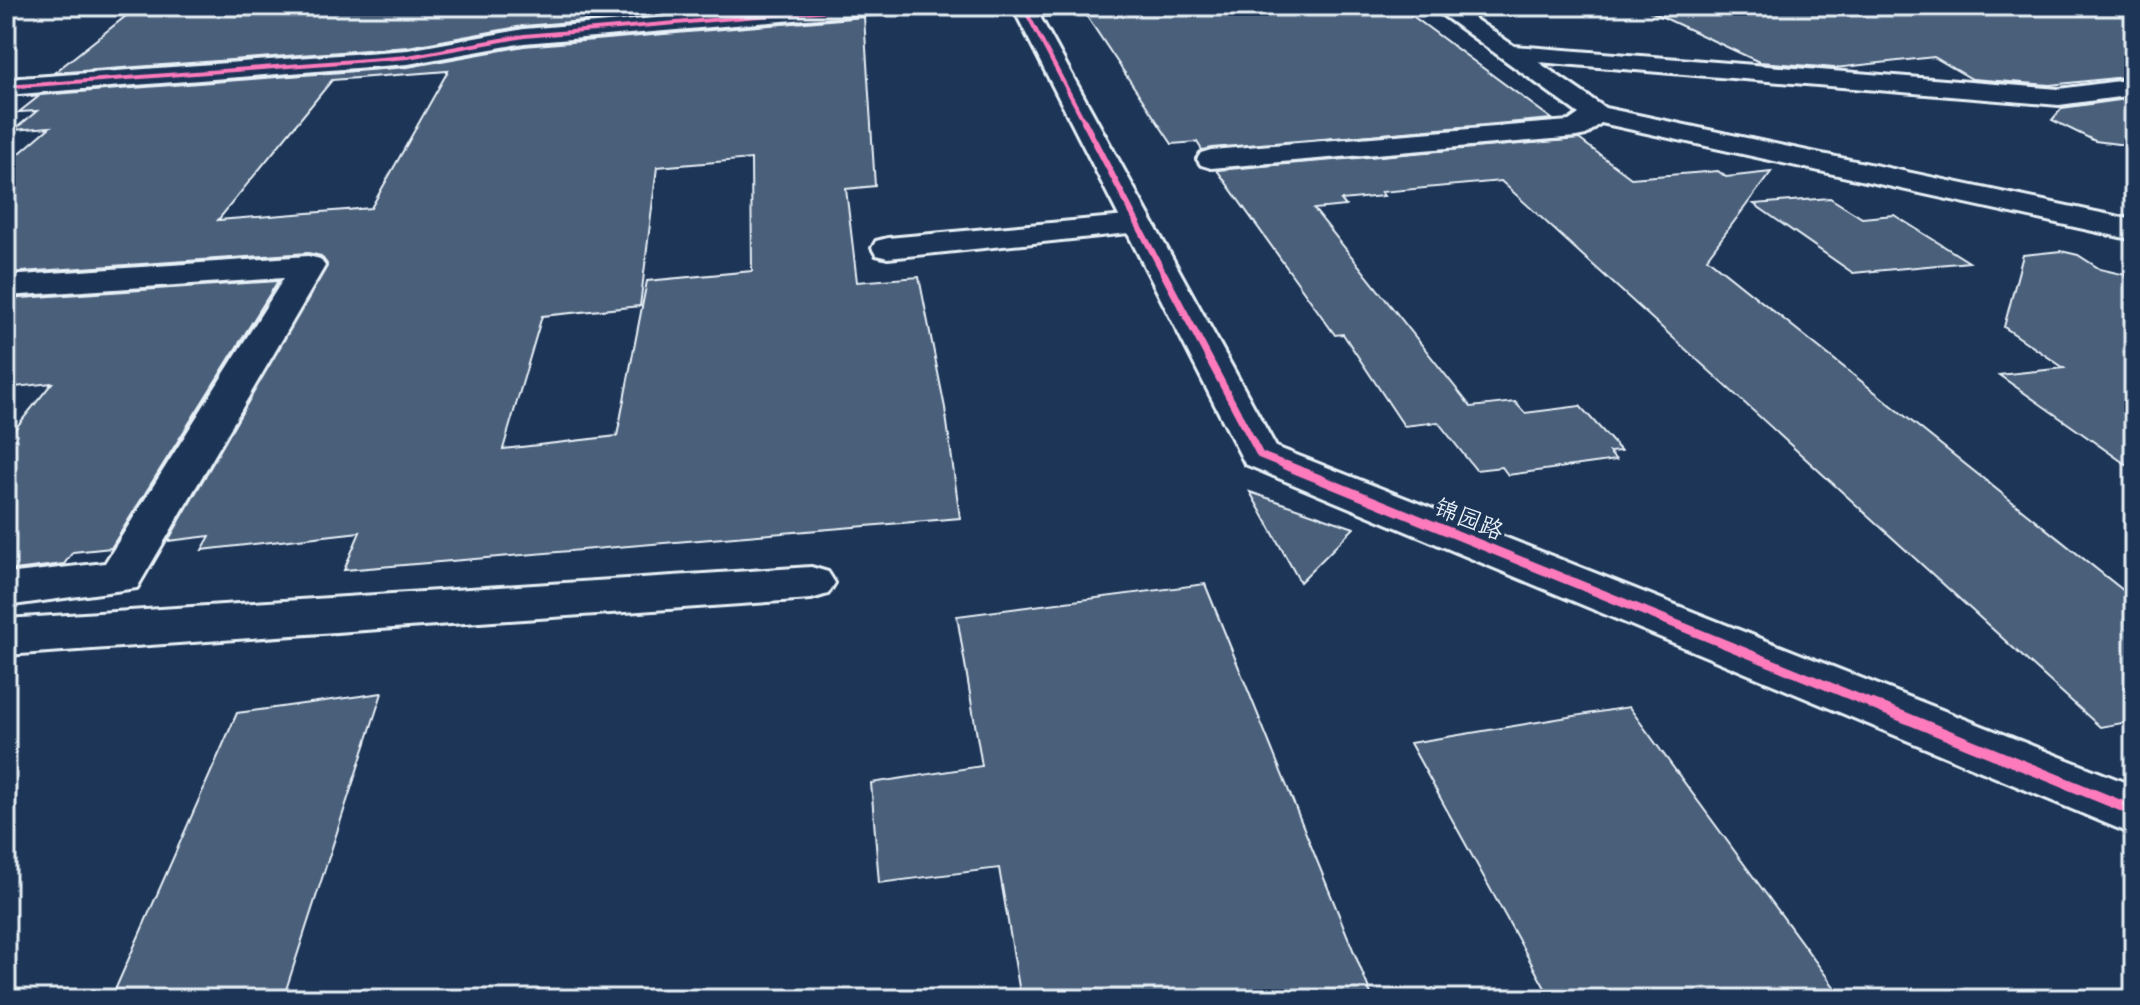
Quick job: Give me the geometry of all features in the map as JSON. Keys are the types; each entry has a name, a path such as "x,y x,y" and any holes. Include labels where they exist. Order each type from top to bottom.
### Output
{"street":[{"path":"6,87 408,57 524,36 877,6"},
{"path":"1024,8 1073,6"},
{"path":"1441,6 1596,114 2134,230"},
{"name":"锦园路","path":"1024,8 1260,455 2134,811"},
{"path":"1509,53 2059,97 2134,87"},
{"path":"1211,159 1576,129 1596,114"},
{"path":"888,248 1137,224"},
{"path":"6,286 308,266 120,577 6,590"},
{"path":"6,637 811,583"}],"building":[{"path":"763,6 523,26 408,47 54,73 136,8"},
{"path":"1183,6 1399,6 1552,119 1202,150 1197,142 1172,144 1086,15"},
{"path":"1639,6 2134,6 2134,76 2050,85 1972,79 1934,57 1835,68 1759,62"},
{"path":"864,17 875,186 846,189 857,282 919,277 945,408 960,518 344,570 360,532 202,550 210,536 168,541 327,264 321,256 308,253 6,273 6,165 50,127 14,130 37,111 19,112 38,97 27,96 408,67 524,46","holes":["448,71 371,208 218,220 332,80","751,159 752,271 647,281 617,436 503,449 542,316 640,306 657,167"]},
{"path":"2134,98 2134,146 2095,141 2052,120 2062,108"},
{"path":"1579,139 1631,178 1718,171 1726,177 1771,172 1707,258 2134,599 2134,721 2100,727 1501,181 1381,192 1384,196 1341,200 1346,206 1314,209 1471,407 1515,402 1525,413 1580,406 1621,451 1609,452 1616,460 1508,475 1502,467 1476,470 1438,422 1404,426 1343,334 1335,335 1217,170"},
{"path":"1830,198 1862,218 1894,215 1969,262 1853,273 1754,204"},
{"path":"2061,251 2078,255 2100,269 2134,277 2134,470 1999,375 2064,368 2004,327 2023,255"},
{"path":"278,281 111,548 73,552 64,564 6,571 6,440 52,383 6,388 6,299"},
{"path":"1250,492 1354,528 1300,582"},
{"path":"1205,584 1373,999 1021,999 999,868 879,883 871,783 982,766 957,616"},
{"path":"382,693 283,999 111,999 237,713"},
{"path":"1629,707 1843,999 1551,999 1410,743"}],"cycle path":[{"path":"6,87 408,57 524,36 877,6"},
{"path":"1023,6 1260,455 2134,811"}]}
